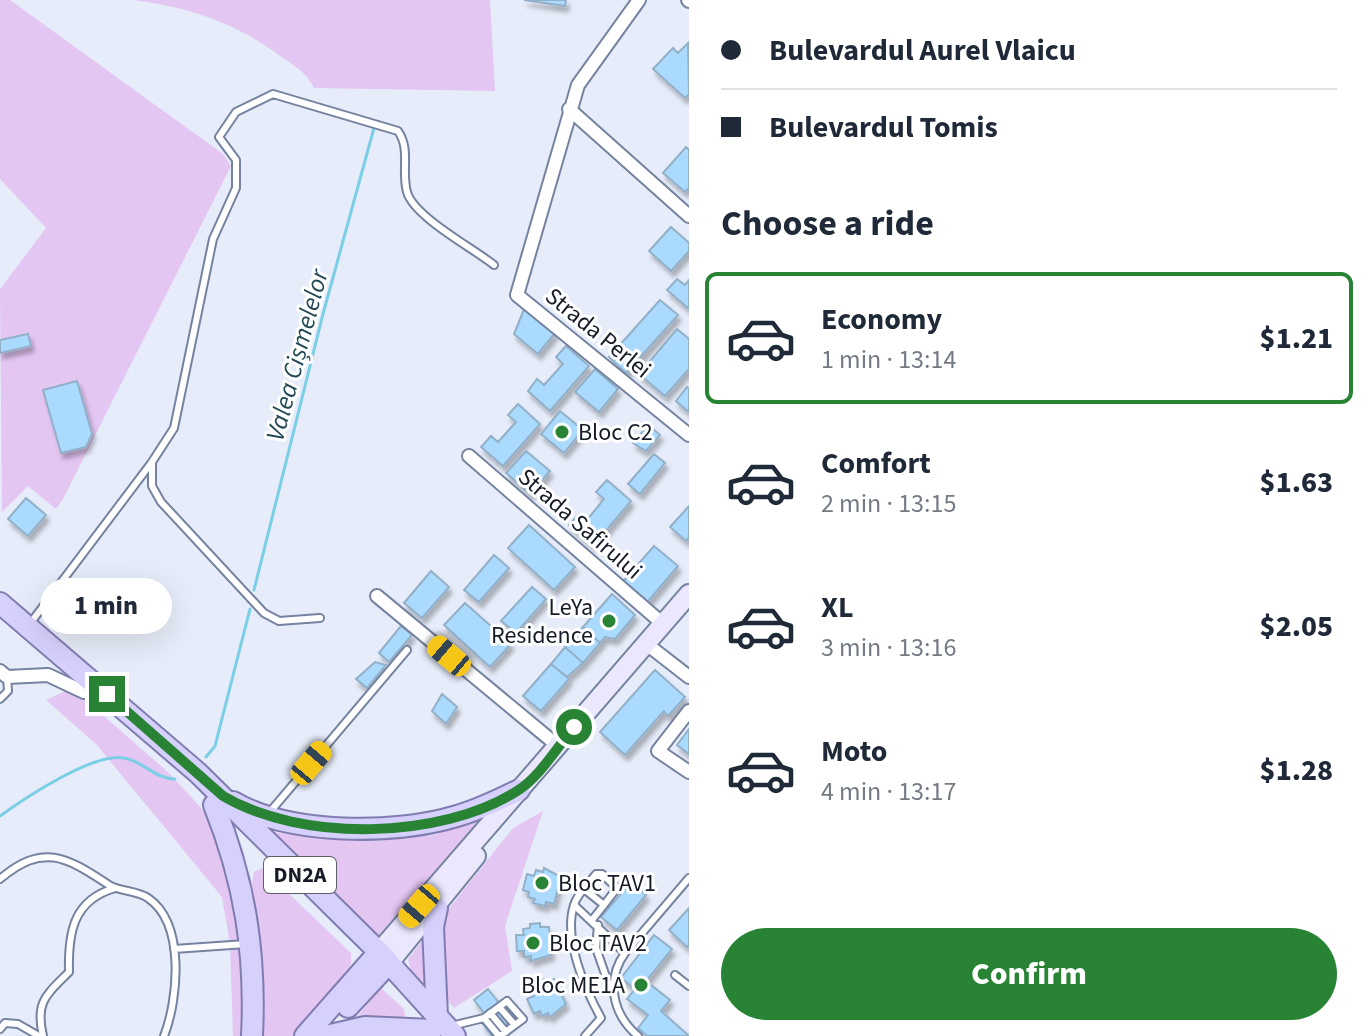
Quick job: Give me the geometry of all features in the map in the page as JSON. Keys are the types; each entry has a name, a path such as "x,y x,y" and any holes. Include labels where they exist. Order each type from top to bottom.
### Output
{"main road":[{"path":"323,1036 519,790 689,594"},
{"name":"DN2A","path":"0,603 219,801 442,1029"},
{"path":"305,1036 437,908 501,824 689,608"},
{"name":"DN2A","path":"0,620 219,801"},
{"path":"219,801 266,816 344,828 419,825 457,816 519,790"},
{"path":"219,801 240,875 250,944 252,1036"},
{"path":"323,1036 442,1029 433,927 437,908"}],"street":[{"path":"639,0 590,64 569,109 689,216"},
{"name":"Strada Perlei","path":"569,109 517,295 689,435"},
{"name":"Strada Safirului","path":"469,456 663,624"},
{"path":"377,596 558,746"},
{"path":"653,649 689,677"},
{"path":"4,674 48,675 84,692"},
{"path":"689,711 658,751 689,772"}],"lane":[{"path":"28,627 174,428 213,239 236,188 236,160 219,137 236,112 273,94 398,131 405,141 405,175 413,206 494,265"},
{"path":"152,462 152,486 161,502 264,613 279,621 320,618"},
{"path":"266,816 407,650"},
{"path":"0,699 8,691 4,674"},
{"path":"0,879 35,856 49,856 87,871 115,888 138,892 152,900 163,916 174,949 173,1011 164,1036"},
{"path":"585,1036 601,1018 582,983 573,948 574,905 596,874 602,874 617,888 595,922 596,948 625,1025 638,1036"},
{"path":"613,994 614,974 625,953 689,878"},
{"path":"41,1036 38,1014 47,995 69,972 71,932 79,910 97,893 115,888"},
{"path":"584,889 604,905"},
{"path":"574,905 625,953"},
{"path":"174,949 250,944"},
{"path":"675,975 689,986"},
{"path":"442,1029 487,1016 499,1007 515,1025 502,1035 487,1016"},
{"path":"0,1029 5,1023 18,1024 41,1036"}],"shaded area":[{"path":"0,0 10,0 223,154 231,166 56,509 28,486 2,512 0,289 46,228 0,179"},
{"path":"133,0 490,0 495,91 314,88 297,67 230,26 193,12"},
{"path":"72,688 170,774 213,821 239,896 245,1036 233,1036 230,944 222,897 96,744 46,700"},
{"path":"543,811 505,926 512,971 454,1008 440,992 439,921 513,828"},
{"path":"479,820 481,823 374,941 269,832 377,841 434,835"},
{"path":"262,868 351,953 351,965 292,1036 260,1036 252,883 254,872"},
{"path":"428,933 426,987 411,971 408,959"},
{"path":"381,988 404,1009 406,1021 356,1018"}],"building":[{"path":"524,0 566,0 565,6"},
{"path":"688,43 689,94 685,98 653,69 673,48 678,53"},
{"path":"686,147 689,150 689,188 685,192 663,173"},
{"path":"671,227 689,243 689,251 671,271 649,251"},
{"path":"677,279 685,285 689,280 689,309 667,290"},
{"path":"660,300 678,315 626,373 609,357"},
{"path":"525,307 555,333 538,354 514,334"},
{"path":"677,329 689,339 689,369 665,396 639,374"},
{"path":"28,334 31,346 0,353 0,340"},
{"path":"566,346 589,366 550,411 528,391 537,379 544,385 563,364 556,357"},
{"path":"595,369 618,389 599,412 575,392"},
{"path":"77,381 92,434 86,447 61,453 43,390"},
{"path":"687,387 689,389 689,412 676,401"},
{"path":"518,404 540,424 503,466 481,447 491,436 498,442 516,422 508,415"},
{"name":"Bloc C2","path":"560,411 583,430 564,453 541,434"},
{"path":"648,425 660,435 646,451 633,443"},
{"path":"526,451 550,471 530,494 506,473"},
{"path":"654,454 665,463 640,494 628,484"},
{"path":"607,480 631,501 593,546 569,525 579,514 587,520 604,499 596,492"},
{"path":"26,498 46,515 28,536 8,519"},
{"path":"689,506 689,537 686,541 670,527"},
{"path":"529,525 575,567 554,590 508,548"},
{"path":"654,546 678,566 645,605 621,584"},
{"path":"494,555 509,568 479,602 464,590"},
{"path":"431,571 449,587 422,618 404,603"},
{"path":"532,587 546,599 516,633 501,621"},
{"name":"LeYa Residence","path":"612,594 635,615 615,639 605,637 600,643 583,627"},
{"path":"465,603 511,644 490,667 444,625"},
{"path":"401,626 412,635 389,662 379,653"},
{"path":"583,627 600,643 583,663 565,647"},
{"path":"565,647 583,663 567,677 551,664"},
{"path":"375,662 386,665 367,688 356,679"},
{"path":"551,664 569,679 541,711 523,696"},
{"path":"655,670 685,697 668,716 664,711 625,755 600,732"},
{"path":"442,694 457,707 446,724 432,711"},
{"path":"689,729 689,754 677,745"},
{"name":"Bloc TAV1","path":"544,868 561,877 554,904 546,902 545,906 533,903 535,899 528,897 529,892 523,890 527,874 534,876 536,870 543,872"},
{"path":"631,882 646,895 617,930 601,917"},
{"path":"689,908 689,945 687,947 669,930"},
{"name":"Bloc TAV2","path":"540,923 540,927 549,927 551,955 531,961 531,956 524,957 524,951 517,951 516,935 524,935 523,929 530,928 530,924"},
{"name":"Bloc ME1A","path":"654,935 672,949 646,981 670,1000 661,1011 689,1036 647,1036 638,1028 648,1015 627,999 635,989 621,978"},
{"path":"544,979 546,983 554,979 566,1004 550,1017 548,1013 542,1016 540,1011 534,1014 527,999 534,996 531,990 537,987 536,983"},
{"path":"488,989 499,1003 485,1014 474,1000"},
{"path":"510,1003 519,1015 492,1036 483,1024 490,1019 485,1014 494,1007 498,1012"}],"waterway":[{"name":"Valea Cișmelelor","path":"254,590 323,314 374,128"},
{"name":"Valea Cișmelelor","path":"206,757 215,746 250,609"},
{"name":"Valea Cișmelelor","path":"0,816 60,778 111,758 131,760 161,776 175,779"}],"place":[{"name":"Bloc C2","path":"562,432"},
{"name":"LeYa Residence","path":"609,621"},
{"name":"Bloc TAV1","path":"542,883"},
{"name":"Bloc TAV2","path":"533,943"},
{"name":"Bloc ME1A","path":"641,985"}],"route":[{"path":"107,694 223,796 240,806 266,816 344,828 419,825 490,804 519,790 574,727"}]}
